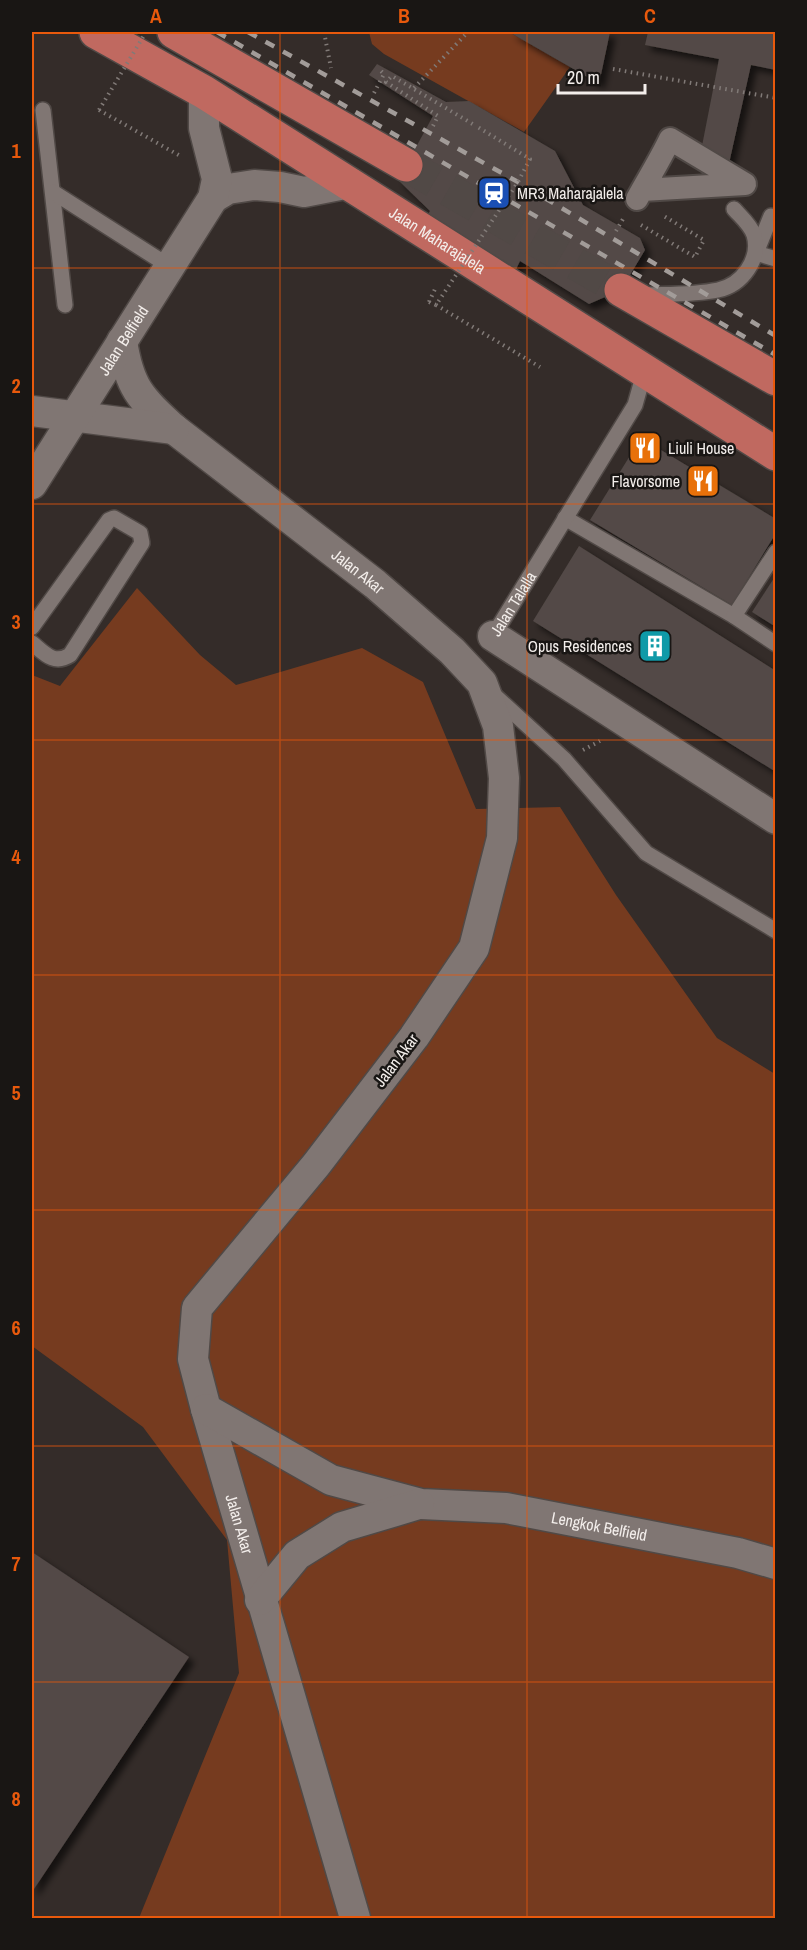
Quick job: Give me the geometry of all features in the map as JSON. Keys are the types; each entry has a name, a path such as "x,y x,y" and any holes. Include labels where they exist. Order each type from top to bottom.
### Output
{"highway":[{"name":"Jalan Maharajalela","path":"96,32 204,92 350,183 644,373 776,454"},
{"path":"174,32 406,165"},
{"path":"626,293 776,379"}],"street":[{"name":"Jalan Belfield","path":"32,483 213,198 217,179 211,144 204,128 204,92"},
{"path":"213,198 228,189 254,185 304,192 350,183"},
{"name":"Jalan Akar","path":"122,341 127,372 143,401 174,429 418,619 482,683 498,726 504,778 502,838 474,948 414,1037 316,1165 197,1308 193,1359 260,1600 355,1918"},
{"path":"32,411 174,429"},
{"name":"Jalan Talalla","path":"493,636 620,721 776,819"},
{"name":"Lengkok Belfield","path":"206,1409 331,1480 421,1504 506,1508 738,1553 776,1563"},
{"name":"Lengkok Belfield","path":"260,1600 297,1555 342,1527 421,1504"}],"lane":[{"path":"43,110 65,306"},
{"path":"53,192 169,266"},
{"path":"734,209 754,234 756,253"},
{"path":"626,293 720,290 744,276 771,216"},
{"path":"756,253 776,259"},
{"name":"Jalan Talalla","path":"493,636 635,405 644,373"},
{"path":"32,627 109,520 114,518 141,533 142,543 70,655 61,660 52,660 32,643"},
{"path":"565,518 734,616 776,644"},
{"path":"734,616 776,552"},
{"path":"482,683 564,759 646,853 776,931"}],"path":[{"path":"146,32 99,110 167,150"},
{"path":"324,32 331,68"},
{"path":"414,88 468,32"},
{"path":"379,69 530,159 518,183 436,305"},
{"path":"612,69 776,98"},
{"path":"374,93 384,74"},
{"path":"392,76 386,82 438,116 433,126"},
{"path":"616,231 634,207"},
{"path":"634,207 704,240 695,257 634,207"},
{"path":"436,287 429,302 540,366"},
{"path":"564,759 598,743 620,721"}],"shaded area":[{"path":"369,32 509,32 570,67 524,132 384,54 372,44"},
{"path":"137,588 200,655 236,685 362,648 423,682 476,809 560,807 616,895 717,1038 775,1074 775,1918 139,1918 239,1673 227,1540 143,1427 32,1346 32,675 60,686"}],"building":[{"path":"509,32 610,32 599,84 570,67"},
{"path":"648,32 776,32 776,70 751,65 728,168 701,151 719,59 645,45"},
{"name":"MR3 Maharajalela","path":"377,64 446,102 469,101 555,151 583,205 640,238 645,250 621,290 589,304 520,261 507,288 415,236 430,211 398,180 433,116 369,75"},
{"path":"641,438 776,519 776,533 732,605 590,520"},
{"name":"Opus Residences","path":"579,546 776,671 776,772 533,621"},
{"path":"776,575 776,627 752,612"},
{"path":"32,1552 189,1657 32,1892"}],"tunnel":[{"path":"406,165 621,290"}],"railway":[{"path":"217,32 776,355"},
{"path":"248,32 518,182 776,336"}],"place":[{"name":"MR3 Maharajalela","path":"494,193"},
{"name":"Liuli House","path":"645,448"},
{"name":"Flavorsome","path":"703,481"},
{"name":"Opus Residences","path":"655,646"}]}
